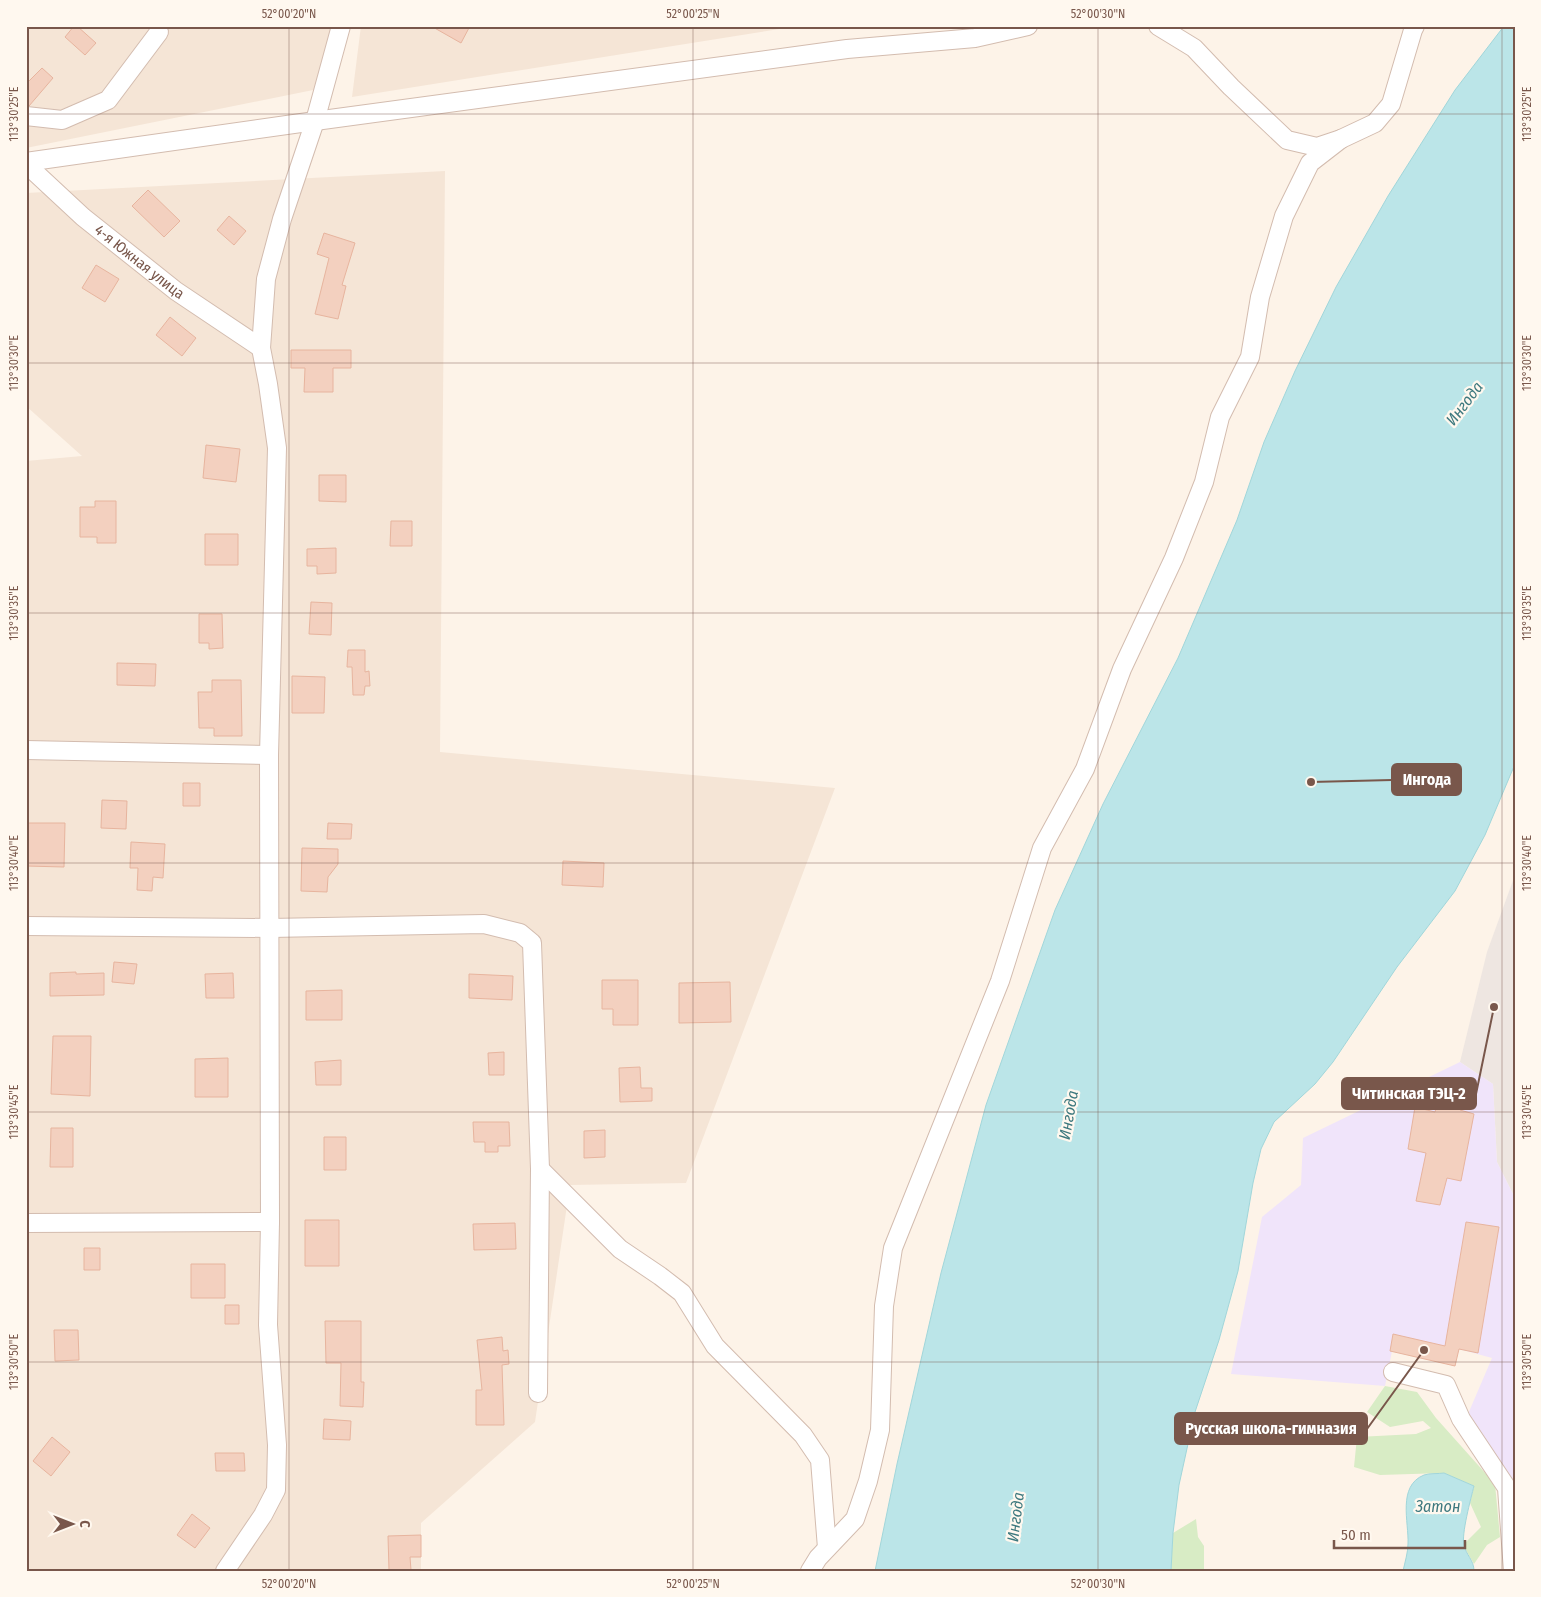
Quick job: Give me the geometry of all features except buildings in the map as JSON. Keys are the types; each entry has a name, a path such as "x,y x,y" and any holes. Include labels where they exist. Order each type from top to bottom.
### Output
{"street":[{"path":"225,1571 263,1515 276,1490 278,1445 268,1325 270,1222 269,755 277,448 261,348 266,279 282,220 315,121 341,26"},
{"path":"26,163 315,121 847,49 975,38 1028,26"},
{"path":"1158,26 1194,48 1231,87 1287,140 1318,147 1375,124 1390,104 1415,26"},
{"path":"26,116 62,120 108,100 159,32"},
{"path":"810,1571 827,1548 855,1518 868,1481 880,1430 884,1306 893,1248 1000,981 1042,848 1085,769 1122,670 1174,558 1204,482 1220,417 1250,357 1260,297 1284,216 1310,163 1341,139"},
{"name":"4-я Южная улица","path":"26,163 83,217 176,291 261,348"},
{"path":"26,750 269,755"},
{"path":"26,926 270,928 484,924 520,933 532,943 540,1169 538,1393"},
{"path":"540,1169 620,1249 682,1293 715,1346 803,1435 820,1460 827,1548"},
{"path":"26,1223 270,1222"},
{"path":"1394,1372 1446,1385 1461,1419 1507,1488 1513,1571"}],"shaded area":[{"path":"26,26 341,26 323,88 26,148"},
{"path":"361,26 798,26 352,97"},
{"path":"445,171 440,752 835,788 686,1183 570,1185 535,1422 421,1523 421,1571 26,1571 26,461 82,456 26,406 26,193"},
{"path":"1515,875 1515,1198 1497,1162 1493,1084 1460,1062 1487,952"},
{"path":"1460,1062 1493,1084 1497,1162 1515,1198 1515,1485 1468,1414 1492,1358 1459,1349 1455,1366 1392,1351 1385,1386 1231,1374 1262,1217 1301,1185 1303,1138"}],"green space":[{"path":"1385,1386 1417,1392 1436,1418 1495,1484 1500,1537 1487,1545 1474,1564 1463,1545 1481,1527 1470,1503 1474,1486 1444,1473 1380,1475 1354,1467 1357,1437 1416,1434 1431,1428 1423,1421 1390,1427 1367,1412"},
{"path":"1196,1519 1198,1537 1204,1546 1204,1571 1171,1571 1173,1533"}],"water":[{"name":"Ингода","path":"1504,26 1515,26 1515,764 1485,835 1455,891 1397,967 1333,1062 1315,1084 1274,1122 1261,1149 1253,1183 1238,1271 1219,1340 1195,1412 1179,1485 1173,1533 1171,1571 875,1571 897,1464 941,1273 986,1105 1055,910 1103,804 1178,658 1237,520 1264,442 1295,371 1336,287 1388,196 1455,90"},
{"name":"Затон","path":"1444,1473 1474,1486 1463,1540 1474,1571 1403,1571 1408,1547 1406,1505 1410,1487 1424,1475"}],"place":[{"name":"Ингода","path":"1311,782"},
{"name":"Читинская ТЭЦ-2","path":"1494,1007"},
{"name":"Русская школа-гимназия","path":"1424,1350"}]}
